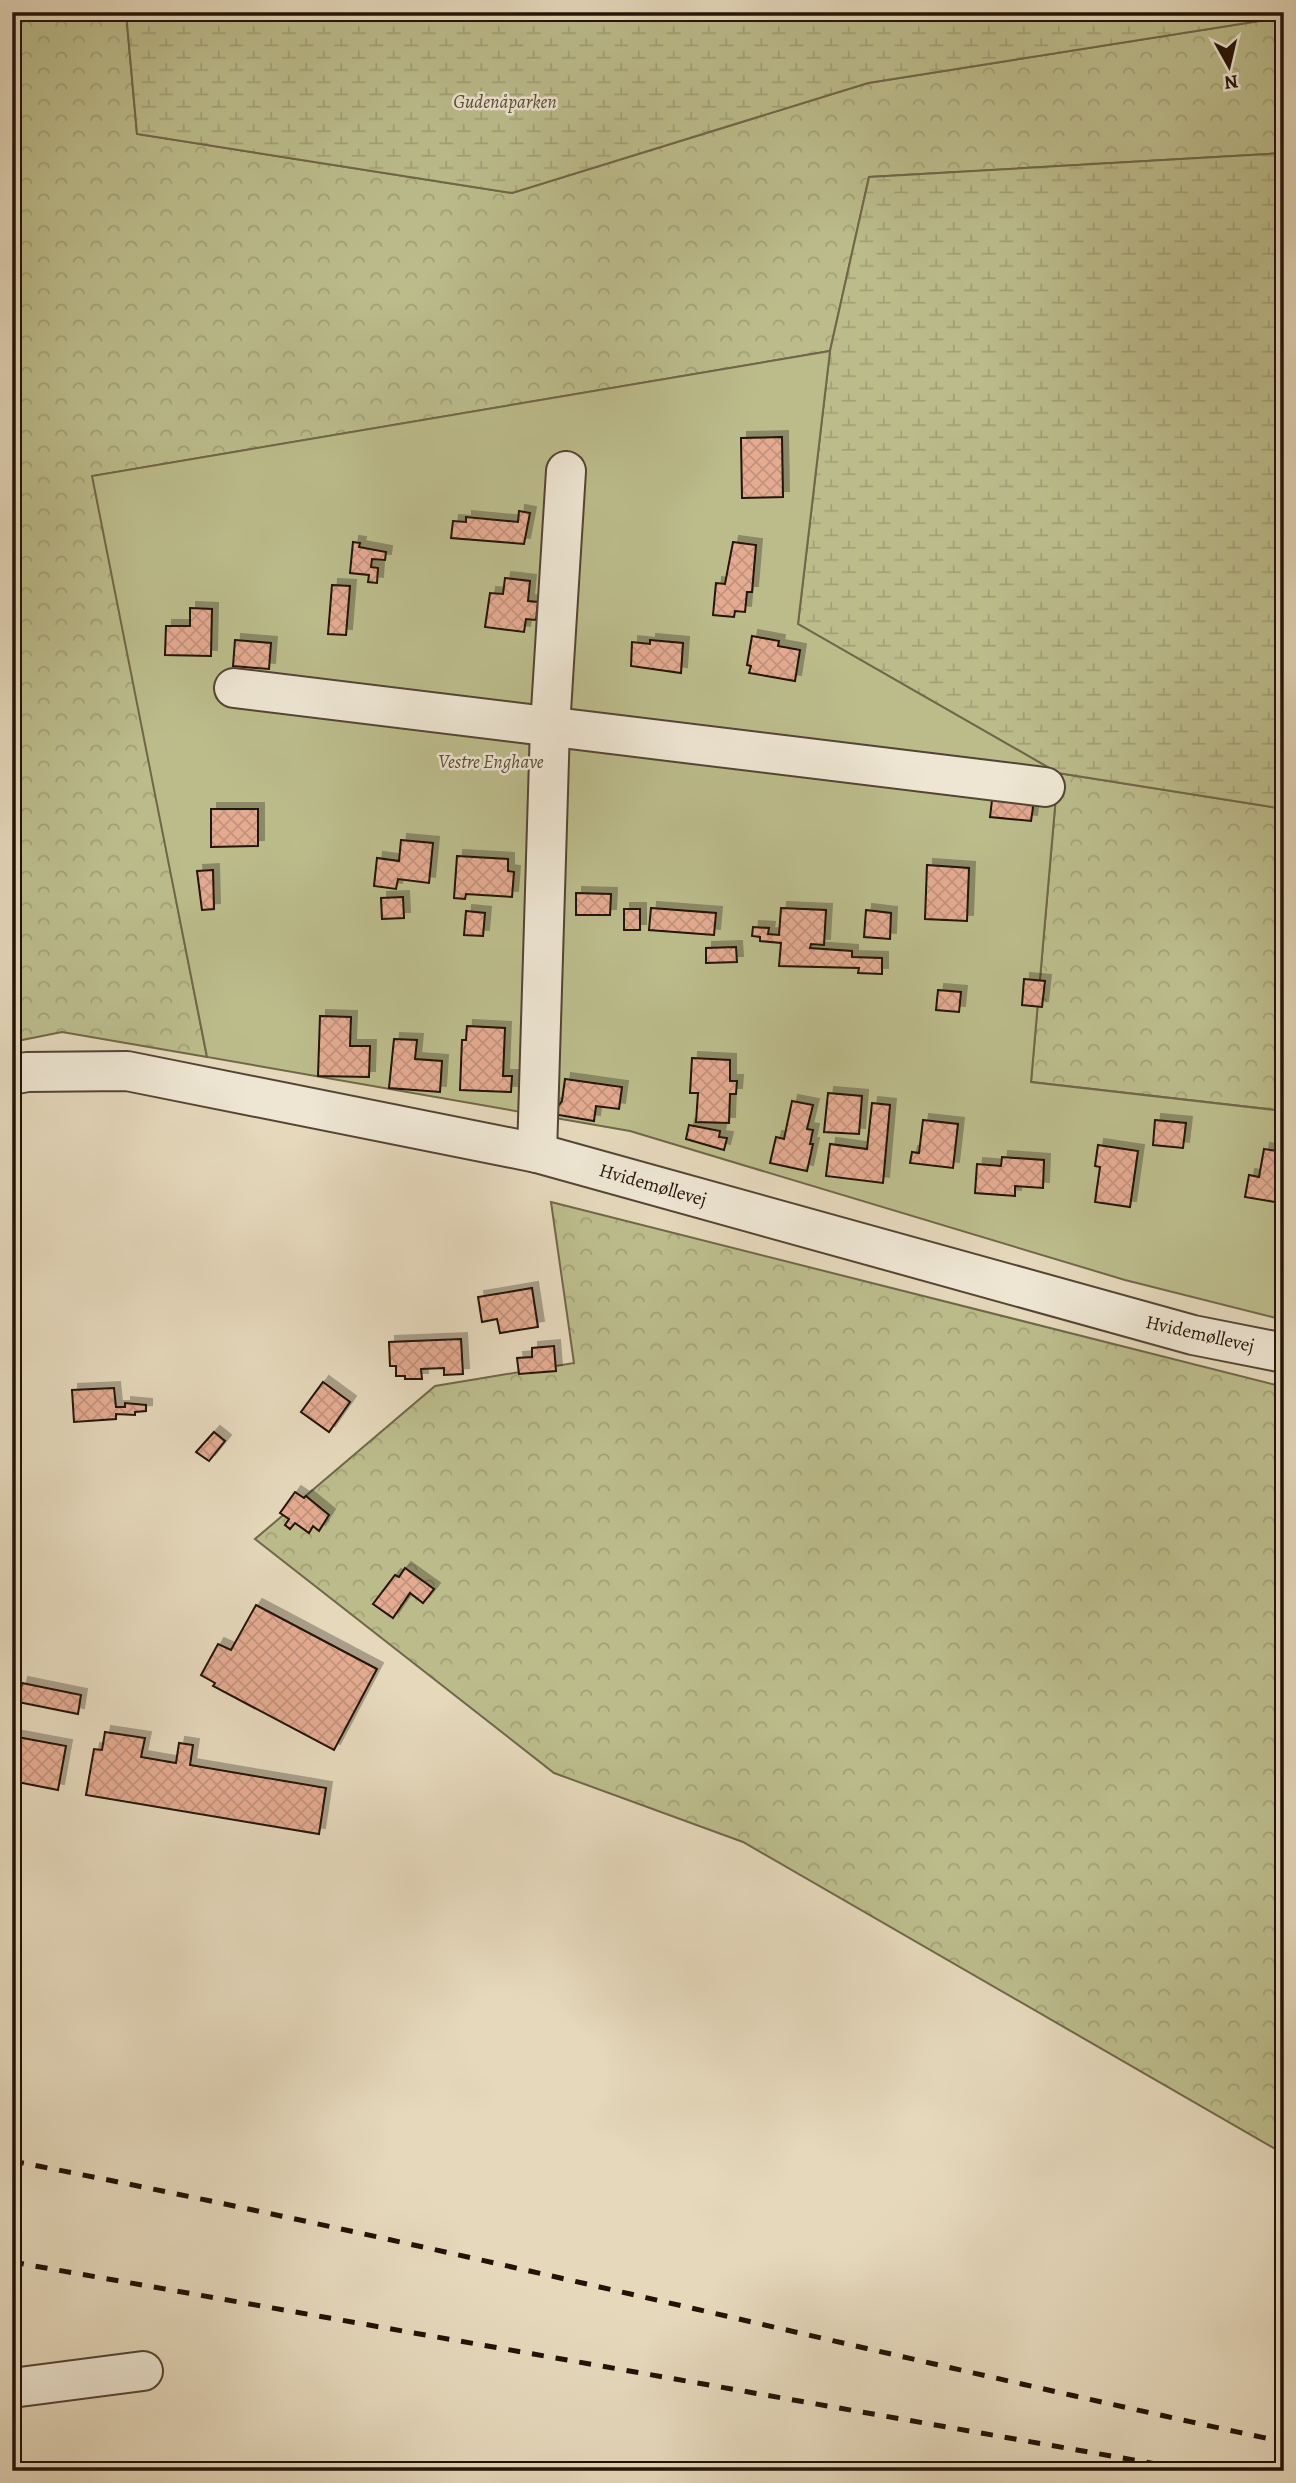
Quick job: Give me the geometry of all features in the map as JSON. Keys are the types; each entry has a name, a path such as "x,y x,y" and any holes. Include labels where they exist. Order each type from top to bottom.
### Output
{"street":[{"path":"537,1153 550,727 566,471"},
{"path":"234,688 1045,787"},
{"name":"Hvidemøllevej","path":"12,1075 27,1072 127,1071 537,1153 1193,1335 1284,1353"},
{"path":"12,2388 143,2371"}],"green space":[{"path":"12,12 126,12 137,134 512,193 868,83 1284,17 1284,153 869,177 830,351 93,476 207,1057 62,1032 12,1042"},
{"name":"Gudenåparken","path":"126,12 1284,12 1284,17 868,83 512,193 137,134"},
{"path":"1284,153 1284,809 1058,773 798,624 830,351 869,177"},
{"name":"Vestre Enghave","path":"830,351 798,624 1058,773 1031,1082 1284,1111 1284,1320 1125,1280 630,1131 207,1057 92,476"},
{"path":"1058,773 1284,809 1284,1111 1031,1082"},
{"path":"551,1202 1284,1387 1284,2154 743,1842 554,1773 255,1539 435,1386 574,1363"}],"building":[{"path":"782,437 783,497 742,498 741,438"},
{"path":"519,511 530,513 524,544 451,538 453,521 466,522 466,517 518,522"},
{"path":"353,542 360,543 359,547 386,552 385,560 372,559 371,567 378,568 377,583 368,582 369,575 350,573"},
{"path":"733,542 756,545 752,592 747,592 745,612 735,611 734,617 713,615 716,583 725,584"},
{"path":"505,578 530,581 528,601 538,602 536,620 526,619 524,632 485,627 490,593 503,594"},
{"path":"332,585 350,586 346,635 328,634"},
{"path":"190,608 212,609 211,656 165,655 166,626 190,626"},
{"path":"752,636 779,641 778,646 800,650 795,681 749,673 751,666 747,665"},
{"path":"235,640 271,643 269,669 233,666"},
{"path":"650,640 683,643 681,673 631,666 632,642 650,644"},
{"path":"993,792 1034,801 1031,821 990,817"},
{"path":"211,809 258,809 258,846 211,847"},
{"path":"401,840 433,843 429,883 398,879 396,889 374,886 377,858 399,861"},
{"path":"457,856 508,859 508,871 514,872 512,897 466,894 465,899 454,898"},
{"path":"927,865 969,868 967,921 925,919"},
{"path":"213,870 214,909 202,910 197,871"},
{"path":"576,893 611,894 610,915 576,915"},
{"path":"403,897 404,918 382,919 381,898"},
{"path":"651,908 716,913 714,935 649,930"},
{"path":"781,908 826,910 824,945 811,944 810,948 852,951 852,957 882,958 882,974 858,973 859,968 779,966 781,943 760,941 760,937 752,936 753,927 769,928 768,934 779,935"},
{"path":"624,909 640,909 640,930 624,930"},
{"path":"866,910 891,913 890,939 864,937"},
{"path":"466,911 485,913 483,936 464,935"},
{"path":"736,947 737,962 706,963 706,948"},
{"path":"1024,979 1045,981 1042,1007 1022,1005"},
{"path":"938,990 961,992 959,1012 936,1010"},
{"path":"320,1016 351,1017 350,1046 370,1046 369,1077 318,1076"},
{"path":"467,1026 505,1028 503,1076 512,1076 511,1092 460,1090 462,1040 466,1040"},
{"path":"394,1039 417,1040 415,1059 442,1061 440,1092 389,1088"},
{"path":"692,1058 730,1060 730,1081 737,1081 736,1094 730,1094 729,1123 696,1122 698,1093 690,1093"},
{"path":"565,1079 622,1087 619,1109 596,1106 594,1121 553,1114 555,1104 559,1105 562,1101"},
{"path":"828,1093 862,1096 859,1134 824,1132"},
{"path":"792,1101 813,1105 807,1129 813,1130 810,1144 813,1144 807,1171 770,1163 776,1137 784,1139"},
{"path":"872,1103 890,1105 883,1183 826,1176 830,1144 867,1149"},
{"path":"923,1120 958,1124 953,1168 910,1163 912,1152 919,1153"},
{"path":"1155,1120 1186,1123 1183,1148 1153,1145"},
{"path":"689,1125 720,1131 719,1137 727,1138 724,1150 686,1139"},
{"path":"1098,1145 1138,1151 1130,1207 1095,1202 1100,1167 1095,1166"},
{"path":"1264,1149 1284,1152 1281,1203 1245,1197 1249,1175 1259,1177"},
{"path":"1002,1157 1044,1160 1043,1188 1015,1186 1015,1196 975,1193 977,1164 1001,1166"},
{"path":"532,1288 538,1327 500,1333 497,1319 482,1322 478,1297"},
{"path":"461,1339 463,1374 444,1375 444,1368 421,1369 422,1379 405,1379 405,1376 396,1376 396,1366 390,1366 389,1342"},
{"path":"554,1346 556,1371 519,1374 517,1358 532,1357 532,1348"},
{"path":"323,1382 350,1402 329,1432 301,1412"},
{"path":"114,1388 116,1407 125,1407 125,1403 146,1405 146,1411 135,1412 135,1415 116,1414 116,1419 74,1422 72,1390"},
{"path":"214,1432 225,1441 209,1461 196,1452"},
{"path":"295,1492 304,1498 306,1496 329,1515 319,1531 313,1526 309,1533 295,1523 290,1529 285,1525 289,1519 280,1513"},
{"path":"405,1568 434,1589 423,1603 410,1593 393,1618 373,1604 395,1575 399,1577"},
{"path":"256,1605 377,1669 334,1750 213,1686 215,1683 201,1675 218,1644 231,1650"},
{"path":"22,1683 81,1695 78,1714 18,1702"},
{"path":"105,1732 145,1738 141,1757 176,1763 179,1743 193,1745 190,1765 326,1788 319,1834 86,1795 94,1749 102,1750"},
{"path":"12,1736 66,1746 58,1790 12,1781"}],"railway":[{"path":"12,2161 490,2262 1284,2442"},
{"path":"12,2262 1196,2471"}]}
